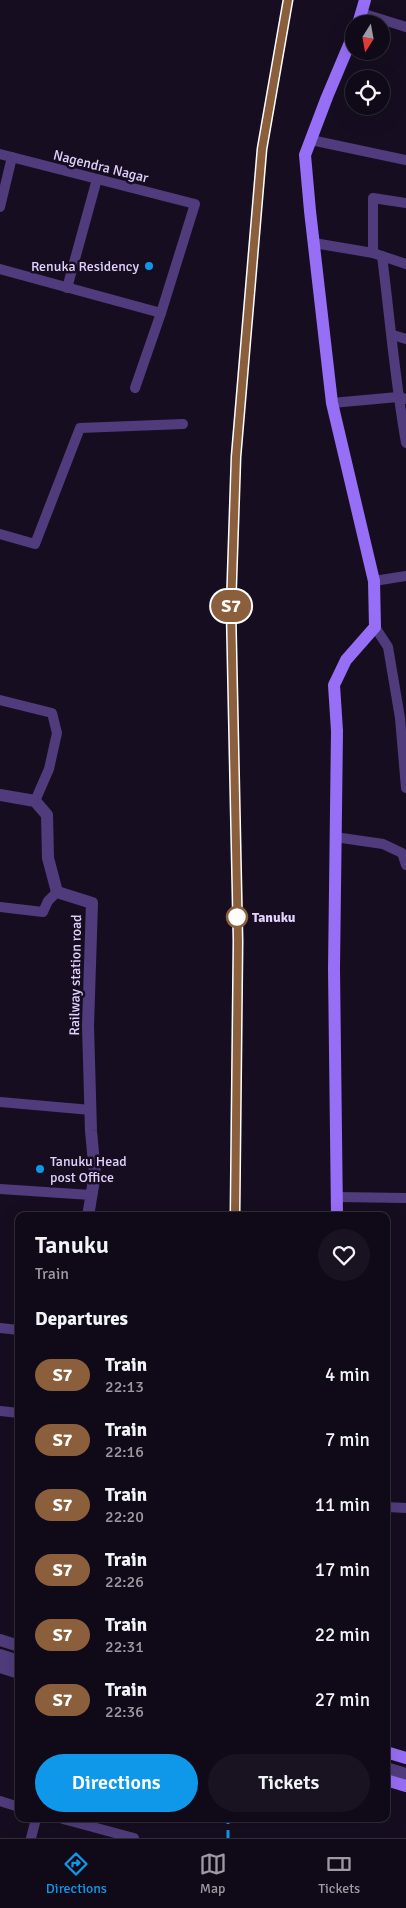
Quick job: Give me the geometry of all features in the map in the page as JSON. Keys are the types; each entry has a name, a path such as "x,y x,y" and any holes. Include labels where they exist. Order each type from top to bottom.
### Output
{"main road":[{"path":"360,15 365,0"},
{"path":"337,1212 334,969 337,731 334,685 346,660 375,627 374,581 332,402 306,155 345,55"},
{"path":"390,1753 406,1758"},
{"path":"390,1781 406,1786"}],"street":[{"path":"390,24 406,27"},
{"path":"311,140 406,160"},
{"name":"Nagendra Nagar","path":"0,154 195,204 161,313"},
{"path":"0,207 12,157"},
{"path":"67,288 97,179"},
{"path":"406,203 373,198 378,255 393,335 406,443"},
{"path":"314,243 378,255 406,264"},
{"path":"0,269 161,313 135,388"},
{"path":"393,335 406,339"},
{"path":"332,402 402,398"},
{"path":"0,534 35,544 80,428 183,424"},
{"path":"374,581 406,576"},
{"path":"375,627 388,647 400,718 406,788"},
{"path":"0,700 52,713 57,733 49,769 35,801"},
{"path":"0,795 35,801 47,815 48,858 57,892 48,901 43,912 0,907"},
{"path":"335,837 383,844 402,852 406,865"},
{"name":"Railway station road","path":"57,892 92,903 88,1026 95,1174 89,1212"},
{"path":"0,1102 91,1110"},
{"path":"0,1189 91,1195"},
{"path":"337,1197 406,1198"},
{"path":"0,1328 15,1330"},
{"path":"0,1411 15,1412"},
{"path":"390,1507 406,1508"},
{"path":"0,1640 15,1645"},
{"path":"0,1655 15,1660"},
{"path":"0,1668 15,1672"},
{"path":"390,1769 406,1774"},
{"path":"0,1801 15,1806"},
{"path":"31,1838 35,1822"},
{"path":"74,1822 134,1838"}],"railway":[{"path":"235,1212 238,941 231,608 236,457 263,149 288,0"},
{"path":"228,1822 228,1838"}],"train":[{"name":"S7","path":"235,1212 238,941 231,608 236,457 262,149 288,0"}],"place":[{"name":"Renuka Residency","path":"149,266"},
{"name":"Tanuku","path":"237,917"},
{"name":"Tanuku Head post Office","path":"40,1169"}]}
